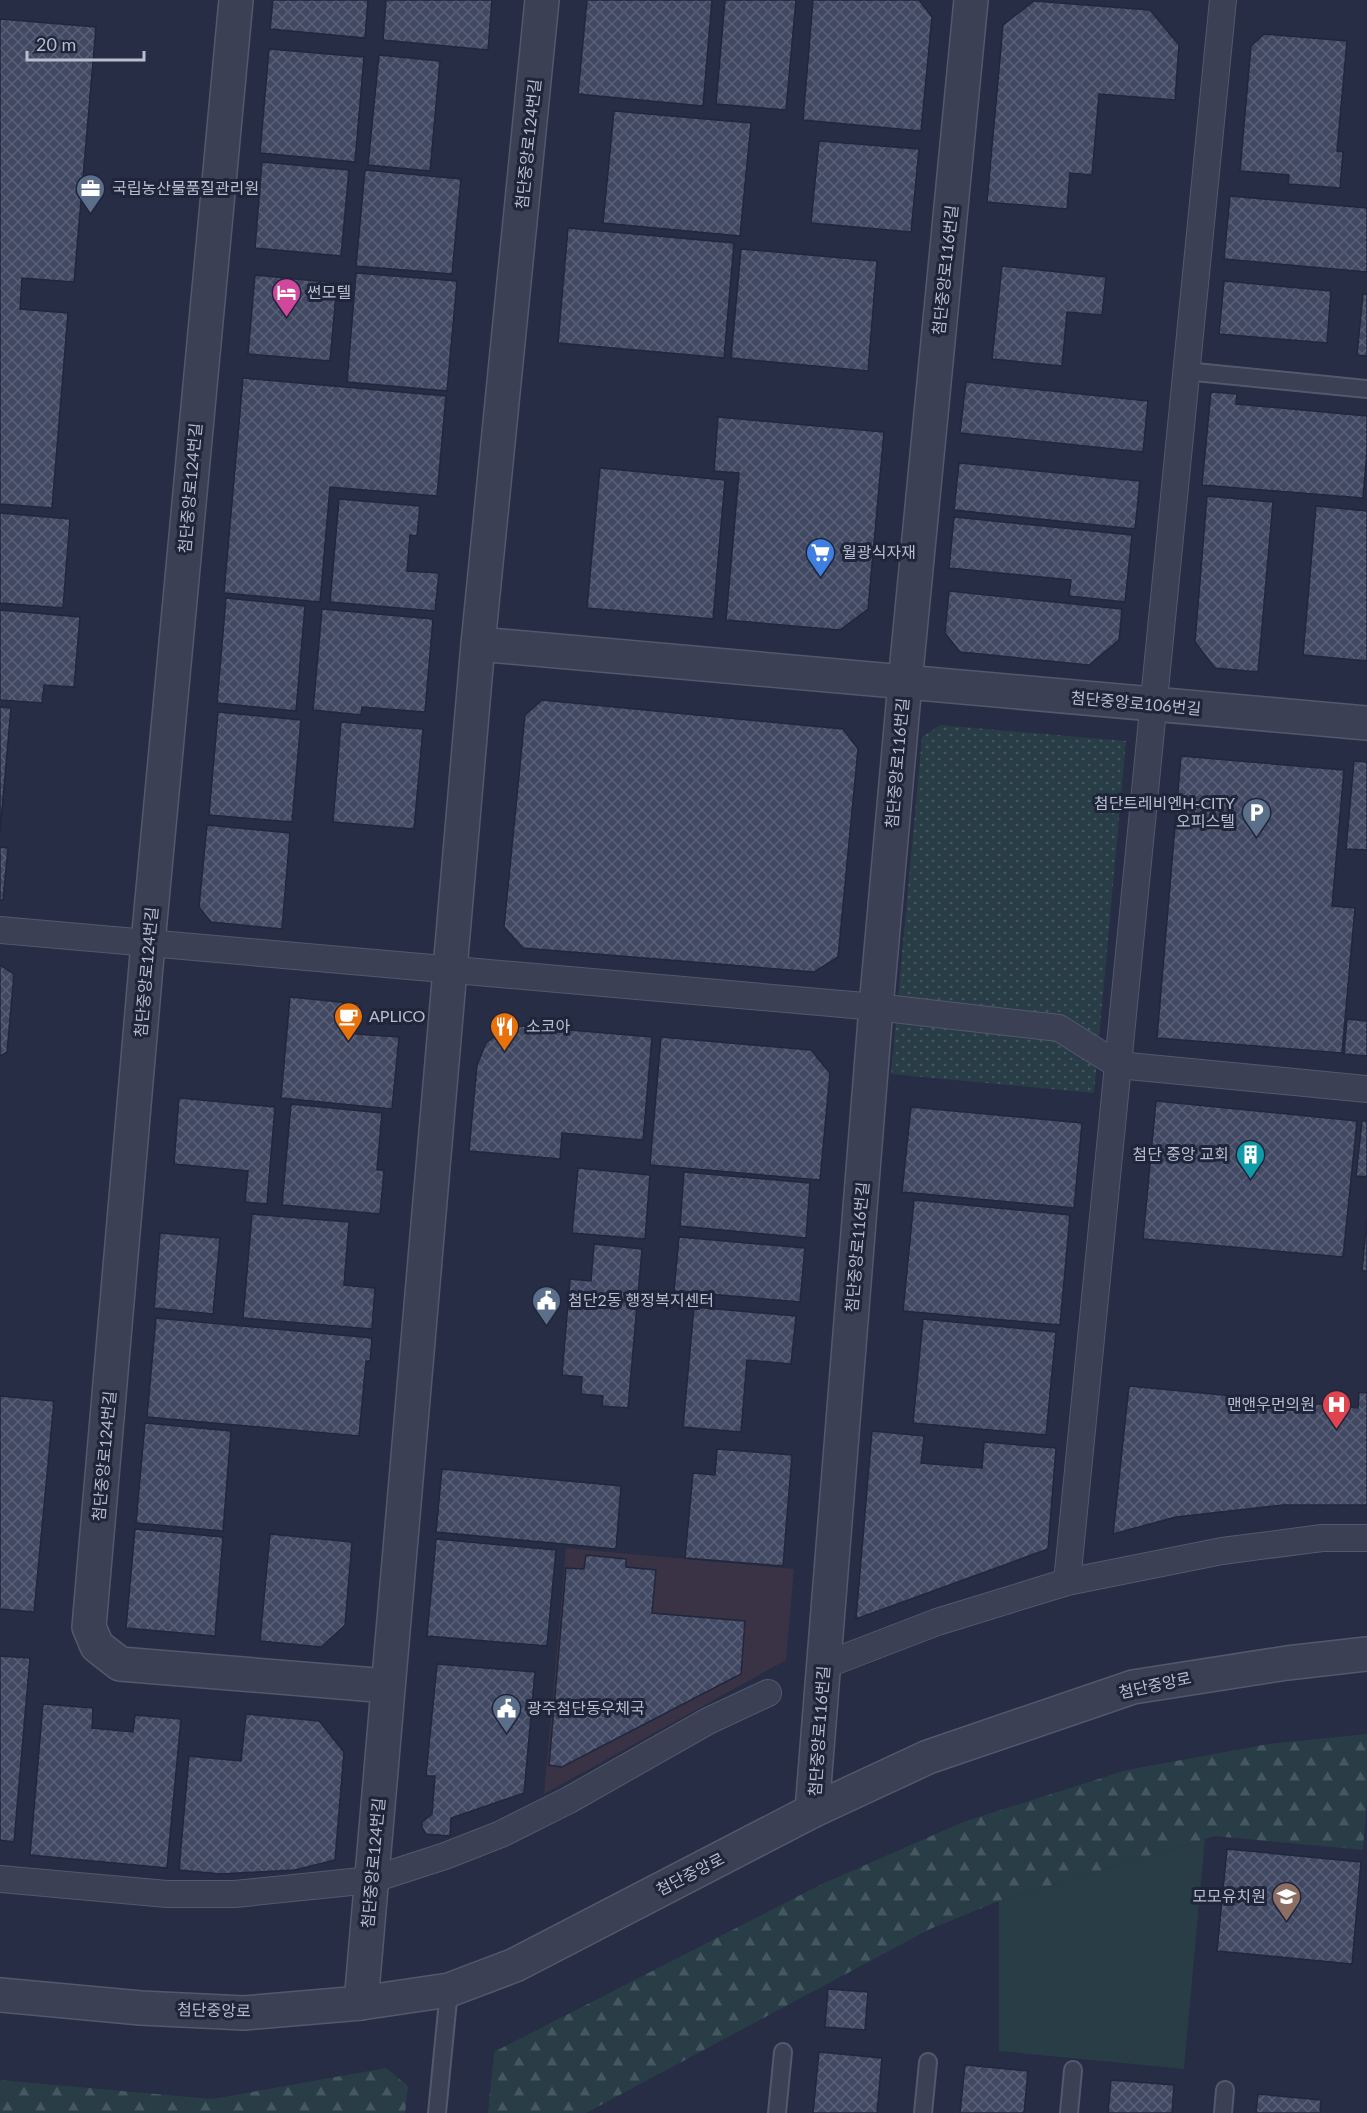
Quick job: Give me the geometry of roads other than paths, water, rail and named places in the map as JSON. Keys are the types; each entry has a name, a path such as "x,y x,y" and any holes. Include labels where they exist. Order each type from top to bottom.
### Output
{"street":[{"name":"첨단중앙로124번길","path":"236,0 148,943 89,1627 97,1646 120,1664 388,1686"},
{"name":"첨단중앙로124번길","path":"361,2003 478,644 542,0"},
{"name":"첨단중앙로116번길","path":"812,1811 904,683 971,0"},
{"path":"1066,1582 1223,0"},
{"name":"첨단중앙로116번길","path":"478,644 904,683"},
{"name":"첨단중앙로106번길","path":"904,683 1367,723"},
{"path":"0,930 876,1007 1059,1028 1118,1065 1367,1089"},
{"path":"833,1662 938,1622 1066,1582 1222,1551 1322,1538 1367,1538"},
{"name":"첨단중앙로","path":"0,1995 141,2008 244,2013 361,2003 449,1990 515,1965 812,1811 928,1757 1132,1687 1276,1664 1367,1654"},
{"path":"0,1879 167,1894 235,1894 371,1880 446,1856 501,1834 569,1800 708,1721 768,1693"}],"lane":[{"path":"1185,371 1367,389"},
{"path":"437,2113 449,1990"},
{"path":"777,2113 783,2052"},
{"path":"923,2113 928,2062"},
{"path":"1069,2113 1073,2070"},
{"path":"1223,2113 1226,2090"}],"place":[{"name":"국립농산물품질관리원","path":"91,214"},
{"name":"썬모텔","path":"286,318"},
{"name":"월광식자재","path":"821,578"},
{"name":"첨단트레비엔H-CITY 오피스텔","path":"1256,838"},
{"name":"APLICO","path":"348,1042"},
{"name":"소코아","path":"505,1052"},
{"name":"첨단 중앙 교회","path":"1250,1180"},
{"name":"첨단2동 행정복지센터","path":"547,1326"},
{"name":"맨앤우먼의원","path":"1336,1430"},
{"name":"광주첨단동우체국","path":"506,1734"},
{"name":"모모유치원","path":"1287,1922"}]}
